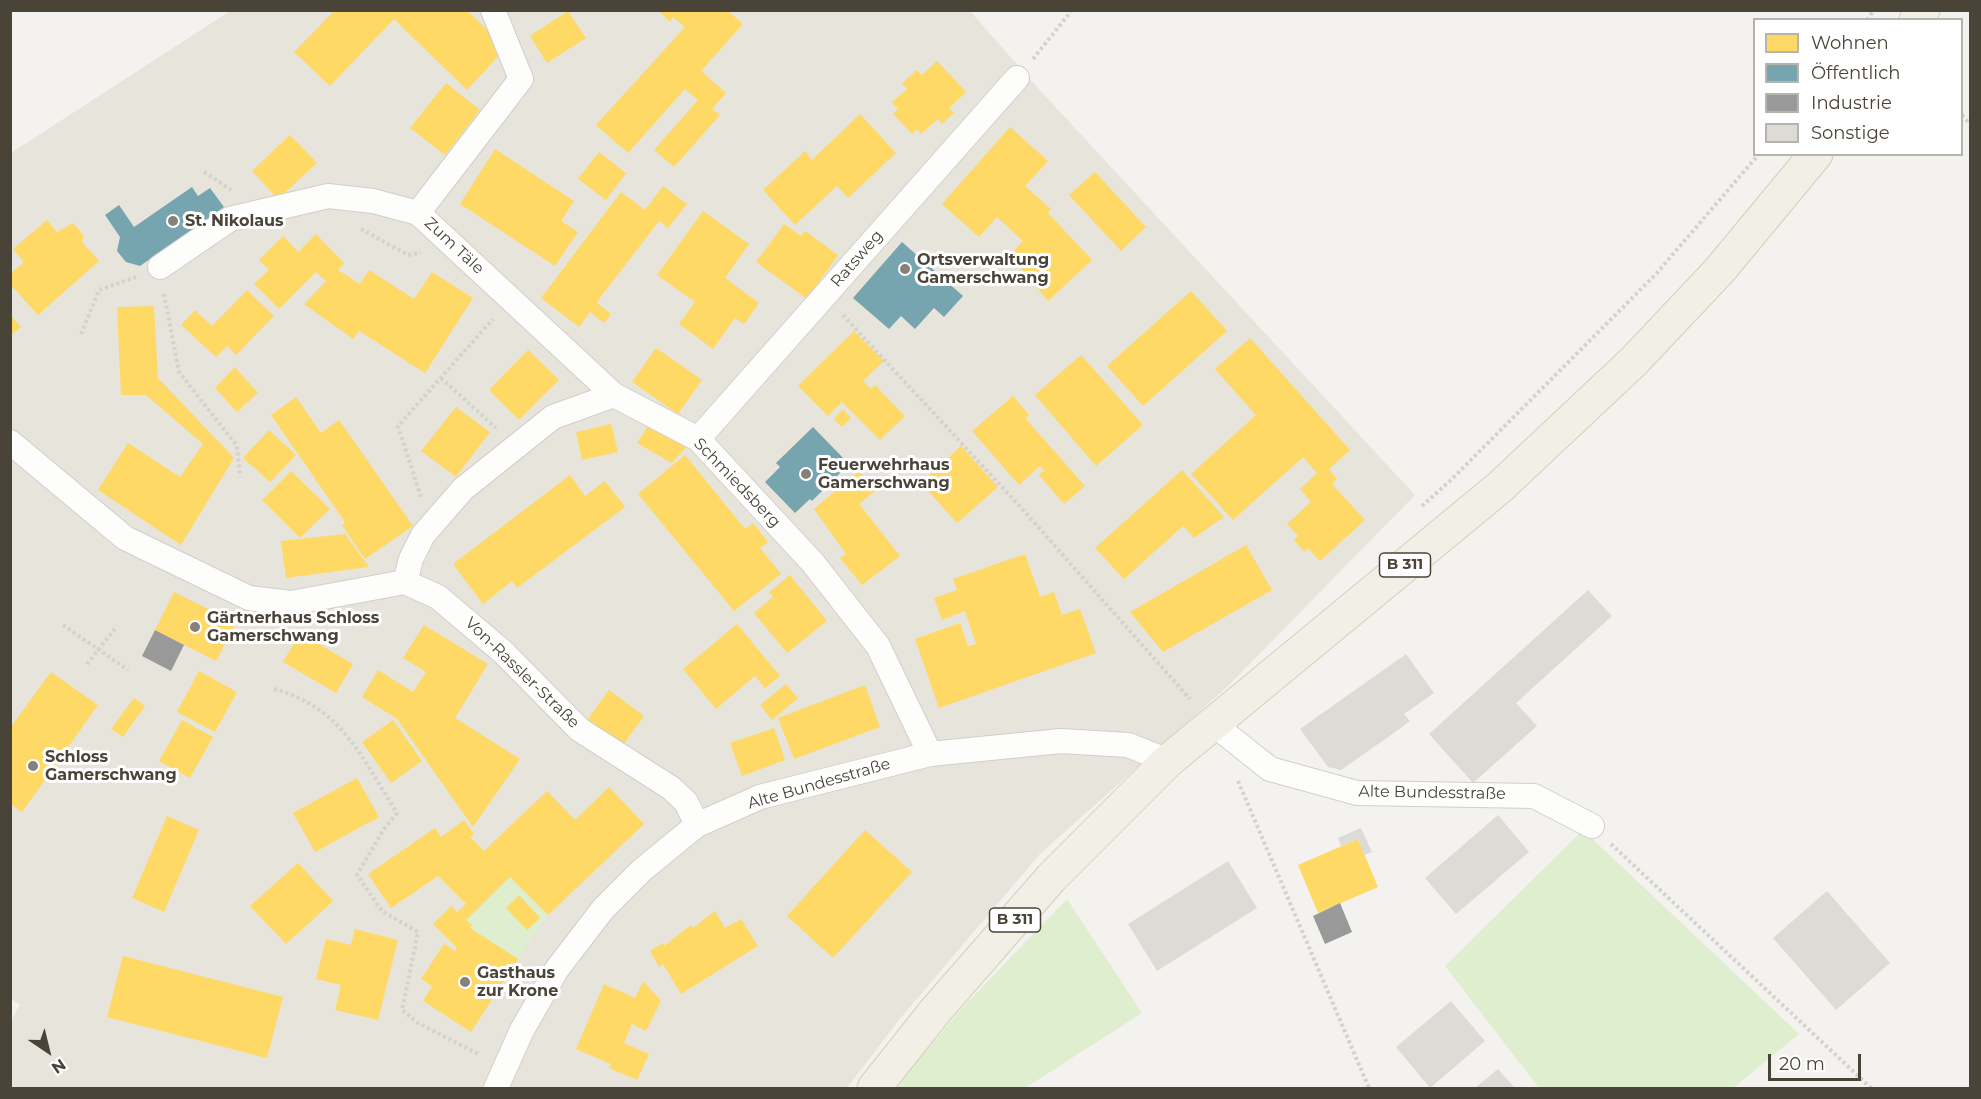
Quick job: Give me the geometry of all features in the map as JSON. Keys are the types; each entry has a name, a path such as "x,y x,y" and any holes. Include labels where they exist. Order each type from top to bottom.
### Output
{"main road":[{"name":"B 311","path":"874,1089 936,1010 1052,878 1168,761 1500,487 1617,376 1719,271 1814,156"}],"street":[{"name":"Zum Täle","path":"493,10 521,79 418,213 614,394"},
{"name":"Ratsweg","path":"698,439 1017,78"},
{"path":"160,267 230,219 328,196 373,201 418,213"},
{"path":"10,442 125,538 249,598 291,603 405,582 411,559 431,526 463,489 553,417 614,394"},
{"name":"Schmiedsberg","path":"614,394 698,439 813,563 878,646 930,754"},
{"name":"Von-Rassler-Straße","path":"405,582 438,597 473,625 580,730 671,788 686,802 697,825"},
{"name":"Alte Bundesstraße","path":"1212,723 1270,769 1357,793 1534,796 1592,826"},
{"name":"Alte Bundesstraße","path":"501,1078 522,1030 557,969 603,909 642,870 697,825 760,797 930,754 1061,741 1128,746 1168,761"}],"path":[{"path":"1017,78 1072,10"},
{"path":"1416,511 1452,480 1656,274 1757,156"},
{"path":"81,334 99,290 160,267 179,372 237,446 240,477"},
{"path":"825,295 1064,555 1191,699"},
{"path":"431,526 398,426 511,299"},
{"path":"441,378 517,446"},
{"path":"63,625 100,648 128,670"},
{"path":"87,664 117,626"},
{"path":"274,689 302,699 342,728 397,813 384,829 357,875 382,911 418,932 402,1010 501,1078"},
{"path":"1236,776 1369,1089"},
{"path":"1592,826 1871,1089"}],"shaded area":[{"path":"230,11 970,11 1036,86 1415,495 1228,686 1040,854 899,1020 847,1088 11,1088 11,1021 20,1005 10,998 11,153"}],"green space":[{"path":"1583,830 1799,1034 1733,1088 1539,1088 1445,966"},
{"path":"510,877 548,915 518,959 470,928 471,925 466,920"},
{"path":"1067,899 1142,1013 1025,1088 895,1088 962,1008"}],"building: Wohnen":[{"path":"335,10 467,10 506,48 467,90 394,19 330,86 294,52"},
{"path":"658,10 727,10 743,24 701,71 726,93 712,109 720,115 674,167 654,150 698,100 685,89 628,153 596,125 685,27 673,17 670,22"},
{"path":"568,11 586,38 547,63 530,36"},
{"path":"937,61 966,92 949,108 954,113 942,124 938,119 921,134 917,129 912,134 893,114 898,109 892,102 907,89 902,83 917,70 922,75"},
{"path":"446,83 480,110 445,155 410,128"},
{"path":"860,114 896,153 848,198 837,186 795,225 763,190 805,151 812,160"},
{"path":"1010,127 1048,161 1025,186 1051,209 1048,213 1092,260 1048,301 1010,255 1023,241 997,217 979,237 942,204"},
{"path":"290,135 317,163 278,199 252,171"},
{"path":"495,149 574,201 561,221 578,232 555,266 460,204"},
{"path":"599,152 626,173 606,200 578,179"},
{"path":"1095,172 1146,227 1121,251 1069,195"},
{"path":"663,186 687,204 668,228 659,221 599,299 597,303 611,314 604,323 590,312 579,327 541,298 621,192 645,210"},
{"path":"703,211 749,244 725,278 759,303 744,324 735,318 713,349 679,324 695,302 657,275"},
{"path":"47,220 57,232 73,223 84,236 82,242 99,261 38,315 10,284 10,274 24,262 13,249"},
{"path":"784,224 801,236 805,231 838,255 807,299 756,262"},
{"path":"316,234 344,263 338,270 360,284 369,270 414,299 432,272 473,298 425,373 359,331 353,339 304,304 326,281 316,272 279,309 254,284 269,270 259,260 283,236 298,252"},
{"path":"247,290 274,316 236,355 227,346 216,357 181,325 195,310 212,326"},
{"path":"1191,291 1227,331 1143,406 1107,366"},
{"path":"154,306 158,378 234,458 181,545 98,490 128,443 180,477 203,444 146,395 121,395 117,307"},
{"path":"10,315 21,327 10,336"},
{"path":"854,331 884,361 863,381 871,389 875,385 905,416 880,440 842,402 828,416 798,386"},
{"path":"1250,338 1350,450 1329,469 1337,479 1332,484 1365,520 1320,561 1308,548 1304,552 1294,540 1298,536 1287,524 1311,502 1300,489 1317,473 1303,457 1233,520 1191,474 1256,415 1215,369"},
{"path":"656,348 702,380 678,414 632,382"},
{"path":"528,350 559,380 519,420 489,390"},
{"path":"1081,355 1143,425 1096,466 1035,395"},
{"path":"235,367 258,393 237,412 215,388"},
{"path":"1013,396 1029,415 1025,418 1085,486 1064,504 1039,475 1044,471 1040,466 1019,485 972,431"},
{"path":"296,397 321,433 339,420 413,526 365,559 342,525 345,522 271,415"},
{"path":"456,407 490,432 456,477 421,451"},
{"path":"843,409 851,418 842,427 834,419"},
{"path":"650,423 687,446 672,463 637,443"},
{"path":"611,424 618,452 582,460 576,432"},
{"path":"269,430 296,455 270,482 243,458"},
{"path":"961,446 998,487 957,523 921,483"},
{"path":"685,455 745,529 753,523 768,542 760,548 781,574 734,611 638,494"},
{"path":"1182,470 1224,517 1194,538 1183,526 1124,579 1095,548"},
{"path":"291,471 330,509 300,538 262,500"},
{"path":"859,471 875,491 859,504 900,556 862,585 840,558 846,554 814,509"},
{"path":"570,475 585,496 605,481 625,507 517,588 512,581 483,604 453,564"},
{"path":"345,534 369,567 286,578 281,541"},
{"path":"1246,545 1272,590 1163,652 1130,612"},
{"path":"1025,554 1040,597 1054,592 1062,615 1080,609 1096,653 939,708 915,639 960,623 968,646 976,644 965,611 942,620 934,598 957,590 953,579"},
{"path":"790,575 827,621 787,653 754,613 773,597 769,592"},
{"name":"Gärtnerhaus Schloss Gamerschwang","path":"174,592 236,623 216,661 155,630"},
{"path":"737,624 780,676 765,688 755,676 716,709 683,669"},
{"path":"424,625 488,664 455,718 520,759 473,827 397,719 362,697 378,670 413,692 426,672 403,658"},
{"path":"300,633 353,664 336,693 283,662"},
{"path":"199,671 237,692 215,732 177,712"},
{"name":"Schloss Gamerschwang","path":"51,672 98,705 22,812 10,804 10,728"},
{"path":"786,684 798,698 772,720 760,705"},
{"path":"865,685 880,727 794,759 778,718"},
{"path":"609,690 644,716 623,745 588,719"},
{"path":"134,698 145,706 123,737 111,729"},
{"path":"182,720 213,737 190,778 159,761"},
{"path":"393,720 422,761 391,783 362,742"},
{"path":"774,728 785,760 742,776 730,743"},
{"path":"357,778 379,817 315,852 293,813"},
{"path":"609,787 644,824 548,915 510,877 466,920 472,925 470,928 518,959 471,1032 423,1001 432,986 421,979 444,944 455,951 457,948 433,924 451,906 457,912 466,904 438,876 391,908 368,874 435,828 441,837 464,820 474,834 470,837 484,851 547,791 575,820"},
{"path":"167,816 199,830 164,912 132,898"},
{"path":"865,830 912,872 833,958 787,916"},
{"path":"1358,839 1378,887 1318,913 1298,865"},
{"path":"298,863 333,901 286,944 250,906"},
{"path":"519,895 540,918 527,930 506,908"},
{"path":"715,911 725,928 741,919 758,946 681,994 663,964 659,967 650,951 663,943 664,946 691,925 693,928"},
{"path":"355,929 398,940 378,1020 335,1010 341,985 316,979 326,939 351,945"},
{"path":"123,956 283,997 267,1058 107,1017"},
{"path":"643,981 661,1001 646,1031 632,1024 624,1043 649,1054 637,1080 609,1068 611,1064 576,1049 604,984 635,998"}],"building: Öffentlich":[{"name":"St. Nikolaus","path":"192,187 198,196 210,188 224,207 140,266 126,262 117,251 120,237 105,215 119,205 134,227"},
{"name":"Ortsverwaltung Gamerschwang","path":"902,242 963,296 944,317 934,308 915,329 901,316 889,329 853,298"},
{"name":"Feuerwehrhaus Gamerschwang","path":"813,427 849,464 812,501 810,499 795,513 765,482 780,467 776,463"}],"building: Industrie":[{"path":"155,630 184,645 171,671 142,656"},
{"path":"1340,903 1352,932 1325,944 1313,916"}],"building: Sonstige":[{"path":"1588,590 1612,616 1516,703 1537,726 1473,783 1429,734"},
{"path":"1406,654 1434,693 1404,714 1410,721 1341,770 1328,767 1300,729"},
{"path":"1498,815 1529,852 1456,914 1425,878"},
{"path":"1361,828 1372,852 1364,855 1358,839 1341,846 1338,838"},
{"path":"1228,861 1257,908 1157,971 1128,924"},
{"path":"1827,891 1890,963 1836,1010 1773,938"},
{"path":"1451,1001 1485,1041 1430,1088 1396,1047"},
{"path":"1498,1069 1515,1088 1475,1088"}],"place":[{"name":"St. Nikolaus","path":"173,221"},
{"name":"Ortsverwaltung Gamerschwang","path":"905,269"},
{"name":"Feuerwehrhaus Gamerschwang","path":"806,474"},
{"name":"Gärtnerhaus Schloss Gamerschwang","path":"195,627"},
{"name":"Schloss Gamerschwang","path":"33,766"},
{"name":"Gasthaus zur Krone","path":"465,982"}]}
